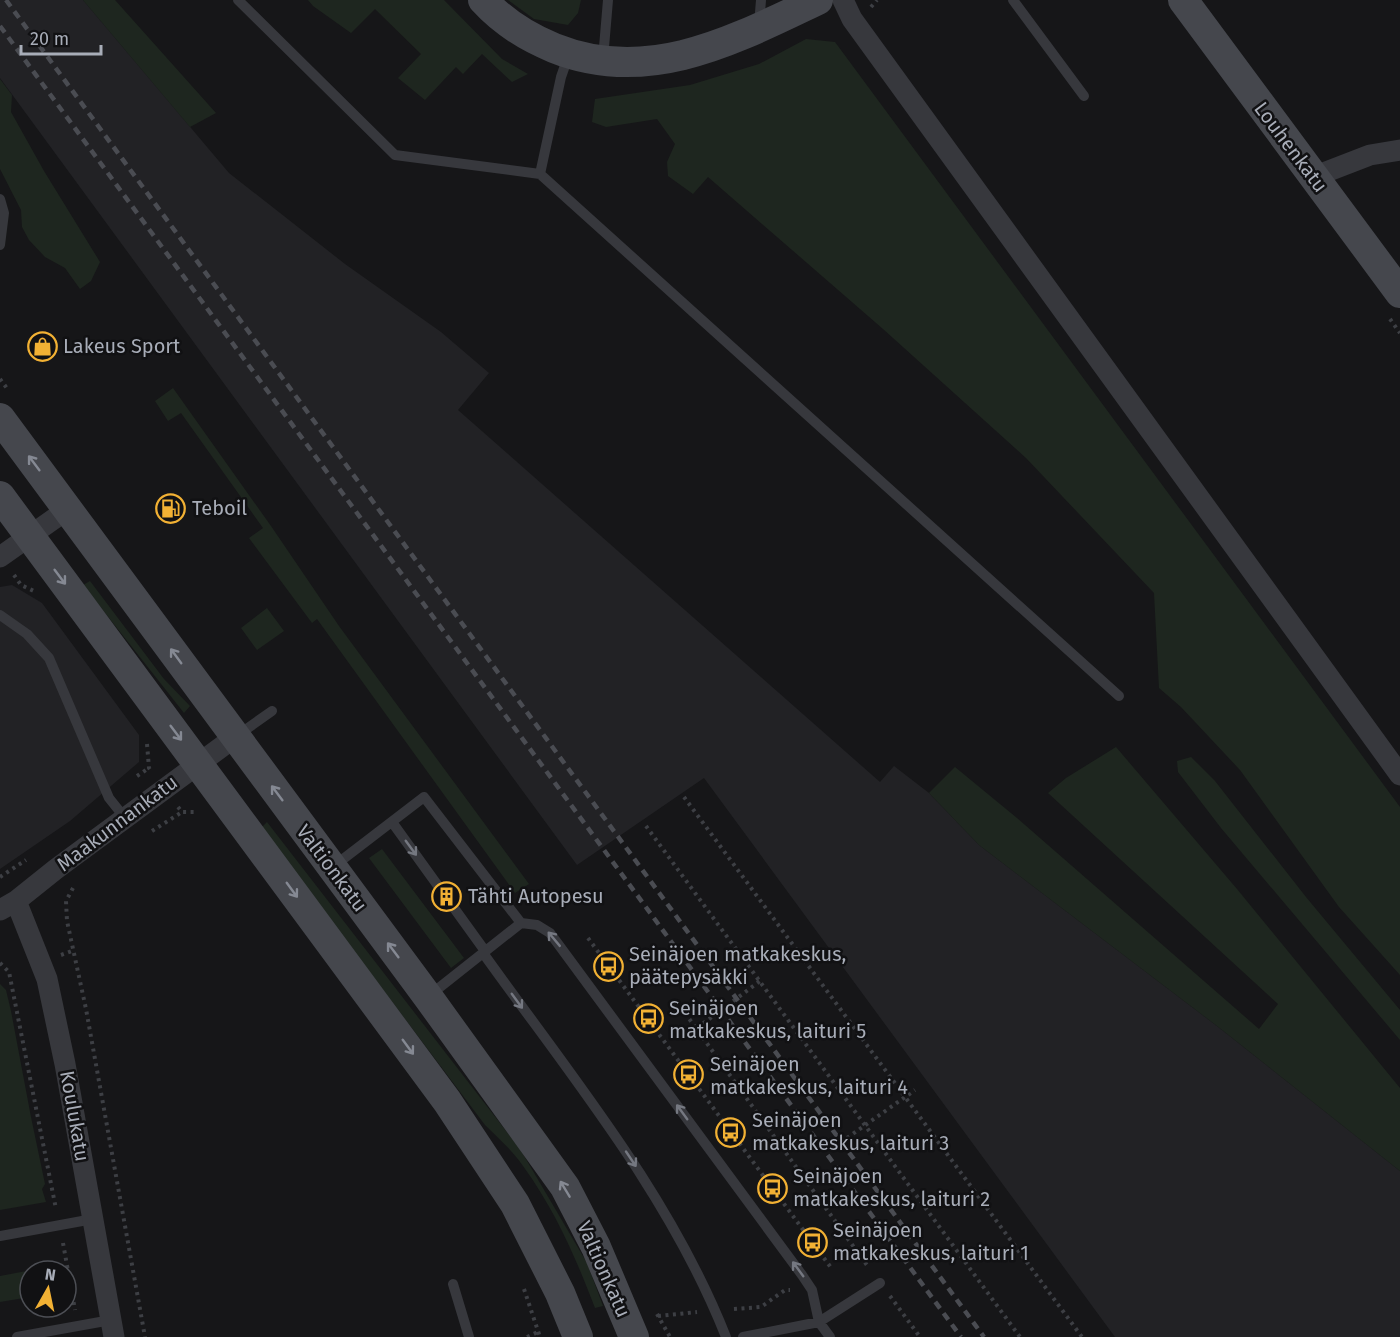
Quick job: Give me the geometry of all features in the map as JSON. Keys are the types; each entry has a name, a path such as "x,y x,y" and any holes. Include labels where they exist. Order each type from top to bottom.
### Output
{"main road":[{"path":"483,0 497,15 533,39 569,54 603,62 650,63 705,50 760,14 818,0"},
{"name":"Louhenkatu","path":"1183,0 1400,293"},
{"name":"Valtionkatu","path":"0,417 428,997 565,1188 596,1247 634,1337"},
{"path":"0,496 447,1101 515,1204 560,1293 578,1337"}],"street":[{"path":"843,0 852,19 1400,775"},
{"path":"1313,177 1370,155 1400,150"},
{"path":"0,557 68,509"},
{"name":"Maakunnankatu","path":"8,905 235,736"},
{"name":"Koulukatu","path":"8,905 47,980 65,1064 113,1328"}],"lane":[{"path":"238,0 395,155 540,174 1119,696"},
{"path":"603,62 608,0"},
{"path":"1013,0 1084,96"},
{"path":"540,174 561,77 569,54"},
{"path":"0,199 4,213 0,245"},
{"path":"0,615 27,634 49,658 109,798 125,818"},
{"path":"235,736 272,711"},
{"path":"332,868 424,797 521,923"},
{"path":"392,822 630,1157 666,1214 716,1311 726,1337"},
{"path":"428,997 521,923 537,925 550,933 812,1290 819,1322 830,1337"},
{"path":"0,1236 93,1220"},
{"path":"743,1337 819,1322 880,1283"},
{"path":"453,1284 469,1337"},
{"path":"17,1337 78,1326 113,1328"}],"path":[{"path":"684,796 1082,1337"},
{"path":"143,836 182,812"},
{"path":"646,826 1020,1337"},
{"path":"77,884 66,901 68,921 92,1039 145,1337"},
{"path":"588,938 832,1269"},
{"path":"0,963 9,972 78,1326"},
{"path":"697,1028 760,981"},
{"path":"685,1013 920,1337"},
{"path":"848,1138 915,1090"},
{"path":"658,1316 761,1307 785,1290 812,1290"},
{"path":"527,1337 538,1332 540,1337"}],"shaded area":[{"path":"0,0 83,0 229,173 345,264 441,332 489,373 458,410 880,782 894,766 929,793 979,845 1217,1026 1400,1171 1400,1337 1115,1337 704,778 577,865 0,78"},
{"path":"83,0 115,0 216,113 190,127"},
{"path":"308,0 444,0 502,59 528,74 512,82 482,54 463,74 456,67 425,100 398,78 421,54 375,9 351,33"},
{"path":"508,0 581,0 578,13 568,25 534,19"},
{"path":"806,39 835,42 1400,807 1400,975 1339,907 1240,770 1181,707 1159,688 1154,593 1026,458 883,329 708,177 693,194 668,176 667,162 675,144 657,119 606,127 592,122 595,99 690,85 759,64"},
{"path":"0,79 12,95 11,112 100,262 91,281 80,289 65,268 45,257 29,240 22,227 21,210 0,169"},
{"path":"173,388 339,626 529,884 515,893 317,619 312,623 249,538 263,528 181,413 168,421 155,401"},
{"path":"90,581 164,679 190,706 184,713 83,585"},
{"path":"12,585 42,603 139,735 139,762 70,821 0,869 0,587"},
{"path":"267,608 284,631 257,650 241,628"},
{"path":"1116,747 1237,889 1400,1088 1400,1171 1217,1026 979,845 929,793 955,767 1017,818 1259,1029 1278,1004 1048,793 1066,778"},
{"path":"1191,757 1215,781 1306,897 1400,1010 1400,1040 1221,828 1178,772 1177,761"},
{"path":"267,822 520,1149 587,1263 603,1306 595,1308 564,1235 535,1183 510,1150 485,1125 261,828"},
{"path":"382,849 464,958 451,968 369,858"},
{"path":"0,984 6,990 11,1011 45,1184 42,1189 46,1202 0,1210"},
{"path":"18,1273 18,1299 0,1302 0,1276"}],"railway":[{"path":"6,0 984,1337"},
{"path":"0,26 961,1337"}],"place":[{"name":"Lakeus Sport","path":"42,346"},
{"name":"Teboil","path":"171,508"},
{"name":"Tähti Autopesu","path":"447,896"},
{"name":"Seinäjoen matkakeskus, päätepysäkki","path":"608,966"},
{"name":"Seinäjoen matkakeskus, laituri 5","path":"648,1019"},
{"name":"Seinäjoen matkakeskus, laituri 4","path":"689,1075"},
{"name":"Seinäjoen matkakeskus, laituri 3","path":"731,1132"},
{"name":"Seinäjoen matkakeskus, laituri 2","path":"772,1188"},
{"name":"Seinäjoen matkakeskus, laituri 1","path":"812,1242"}]}
